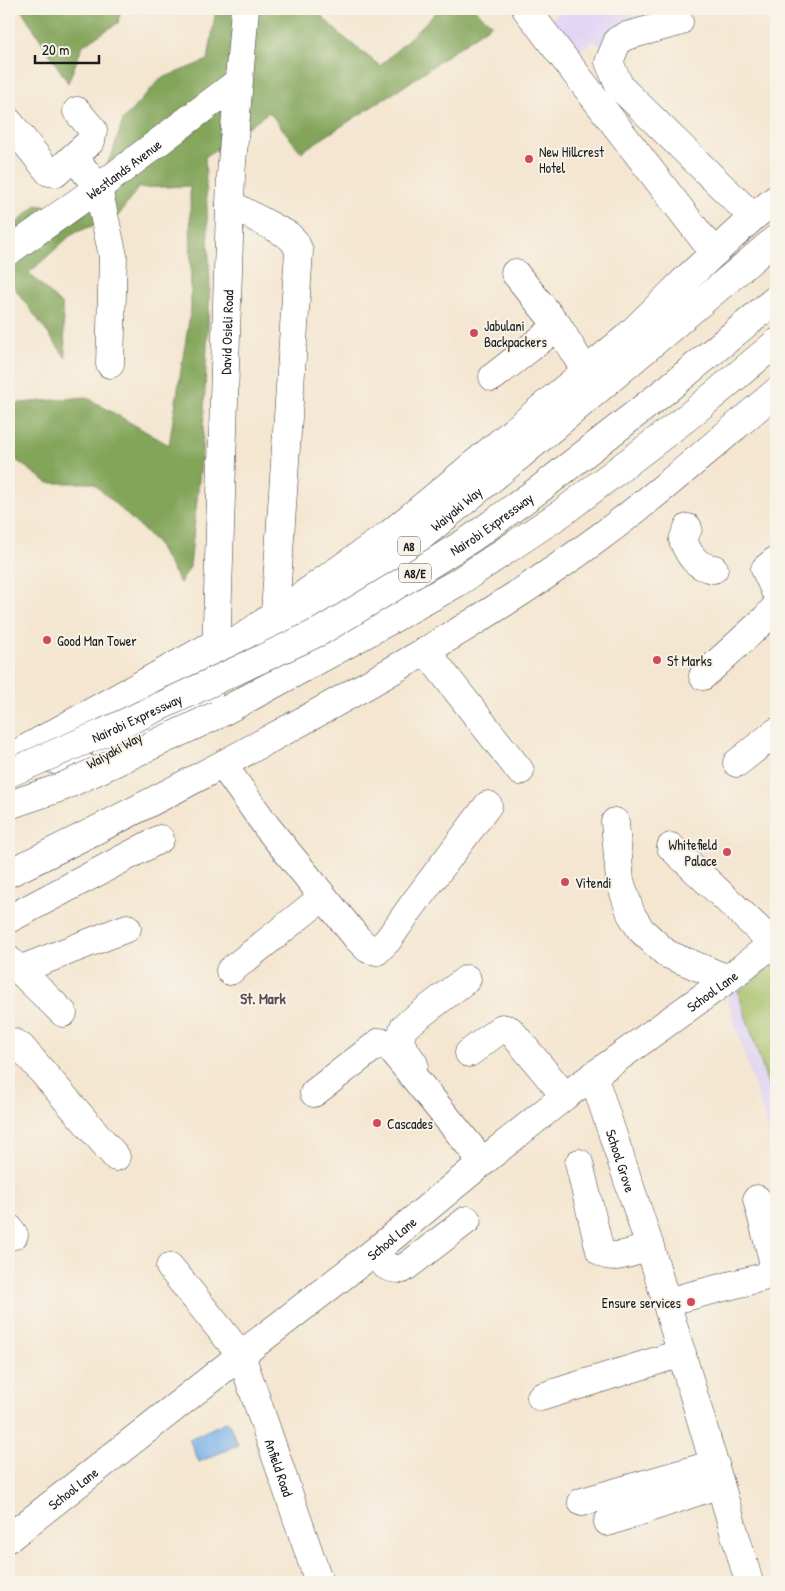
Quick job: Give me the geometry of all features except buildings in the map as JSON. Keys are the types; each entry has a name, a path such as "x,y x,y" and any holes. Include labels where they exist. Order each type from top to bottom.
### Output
{"main road":[{"name":"David Osieli Road","path":"216,650 230,204 245,9"},
{"path":"526,9 714,253"},
{"path":"679,22 626,36 618,40 609,62 620,87 753,217"},
{"name":"Westlands Avenue","path":"9,252 98,188 238,82"},
{"path":"9,122 50,172 56,173 91,141 93,136 93,130 77,111"},
{"path":"74,157 98,188 113,256 110,364"},
{"path":"13,760 216,650 275,613 391,533 586,372 626,337 753,217 776,199"},
{"path":"230,204 288,235 295,242 299,251 275,613"},
{"name":"Waiyaki Way","path":"9,805 84,767 173,717 394,559 522,454 776,239"},
{"path":"516,273 558,326 586,372"},
{"name":"Nairobi Expressway","path":"13,760 103,733 320,631 402,582 472,538 541,488 670,388 776,299"},
{"path":"494,377 558,326"},
{"name":"A8/E","path":"9,805 62,787 217,715 457,583 563,512 690,414 776,342"},
{"path":"9,873 223,765 400,667 512,598 600,537 685,470 776,392"},
{"path":"688,528 683,540 689,555 698,564 714,569"},
{"path":"776,560 765,569 776,593"},
{"path":"702,676 776,607"},
{"path":"173,717 182,688 216,650"},
{"path":"426,651 520,771"},
{"path":"737,763 776,732"},
{"path":"13,760 84,767"},
{"path":"223,765 267,827 323,897 357,938 368,948 376,951 388,940 488,805"},
{"path":"615,822 620,881 631,914 641,930 667,954 728,979"},
{"path":"10,918 160,839"},
{"path":"671,847 775,942"},
{"path":"230,971 323,897"},
{"path":"63,1013 14,965 127,928"},
{"name":"School Lane","path":"9,1538 241,1354 373,1253 565,1096 728,979 775,942"},
{"path":"467,979 404,1027 399,1042 410,1060 486,1159"},
{"path":"469,1053 502,1028 510,1030 565,1096"},
{"path":"9,1042 21,1047 116,1157"},
{"path":"314,1093 380,1042 386,1043 486,1159"},
{"name":"School Grove","path":"593,1075 650,1247 749,1582"},
{"path":"579,1164 600,1251 605,1256 613,1257 650,1247"},
{"path":"666,1302 766,1276 774,1264 757,1199"},
{"path":"373,1253 383,1265 394,1269 403,1268 467,1220"},
{"path":"170,1267 241,1354"},
{"path":"541,1397 682,1353"},
{"name":"Anfield Road","path":"241,1354 318,1582"},
{"path":"582,1502 717,1474"},
{"path":"608,1522 717,1474"}],"shaded area":[{"path":"565,9 633,9 631,11 634,19 600,46 593,41 576,54 549,21"},
{"path":"776,954 776,1156 725,991"}],"green space":[{"path":"21,9 121,9 118,23 83,45 68,83"},
{"path":"216,9 315,9 341,35 380,66 440,9 474,9 492,24 406,85 301,152 269,112 205,157 210,285 202,452 190,567 180,583 155,541 93,483 48,483 9,455 9,404 86,397 169,445 191,308 190,186 138,188 119,215 72,234 29,273 62,305 66,358 11,283 9,284 9,230 36,205 83,211 113,152 123,120 160,79 208,60"},
{"path":"776,962 776,1109 738,992"}],"water":[{"path":"228,1421 238,1445 199,1462 189,1439"}],"place":[{"name":"New Hillcrest Hotel","path":"529,159"},
{"name":"Jabulani Backpackers","path":"474,333"},
{"name":"Good Man Tower","path":"47,640"},
{"name":"St Marks","path":"657,660"},
{"name":"Whitefield Palace","path":"727,852"},
{"name":"Vitendi","path":"565,882"},
{"name":"Cascades","path":"377,1123"},
{"name":"Ensure services","path":"691,1302"}],"district":[{"name":"St. Mark","path":"263,998"}]}
